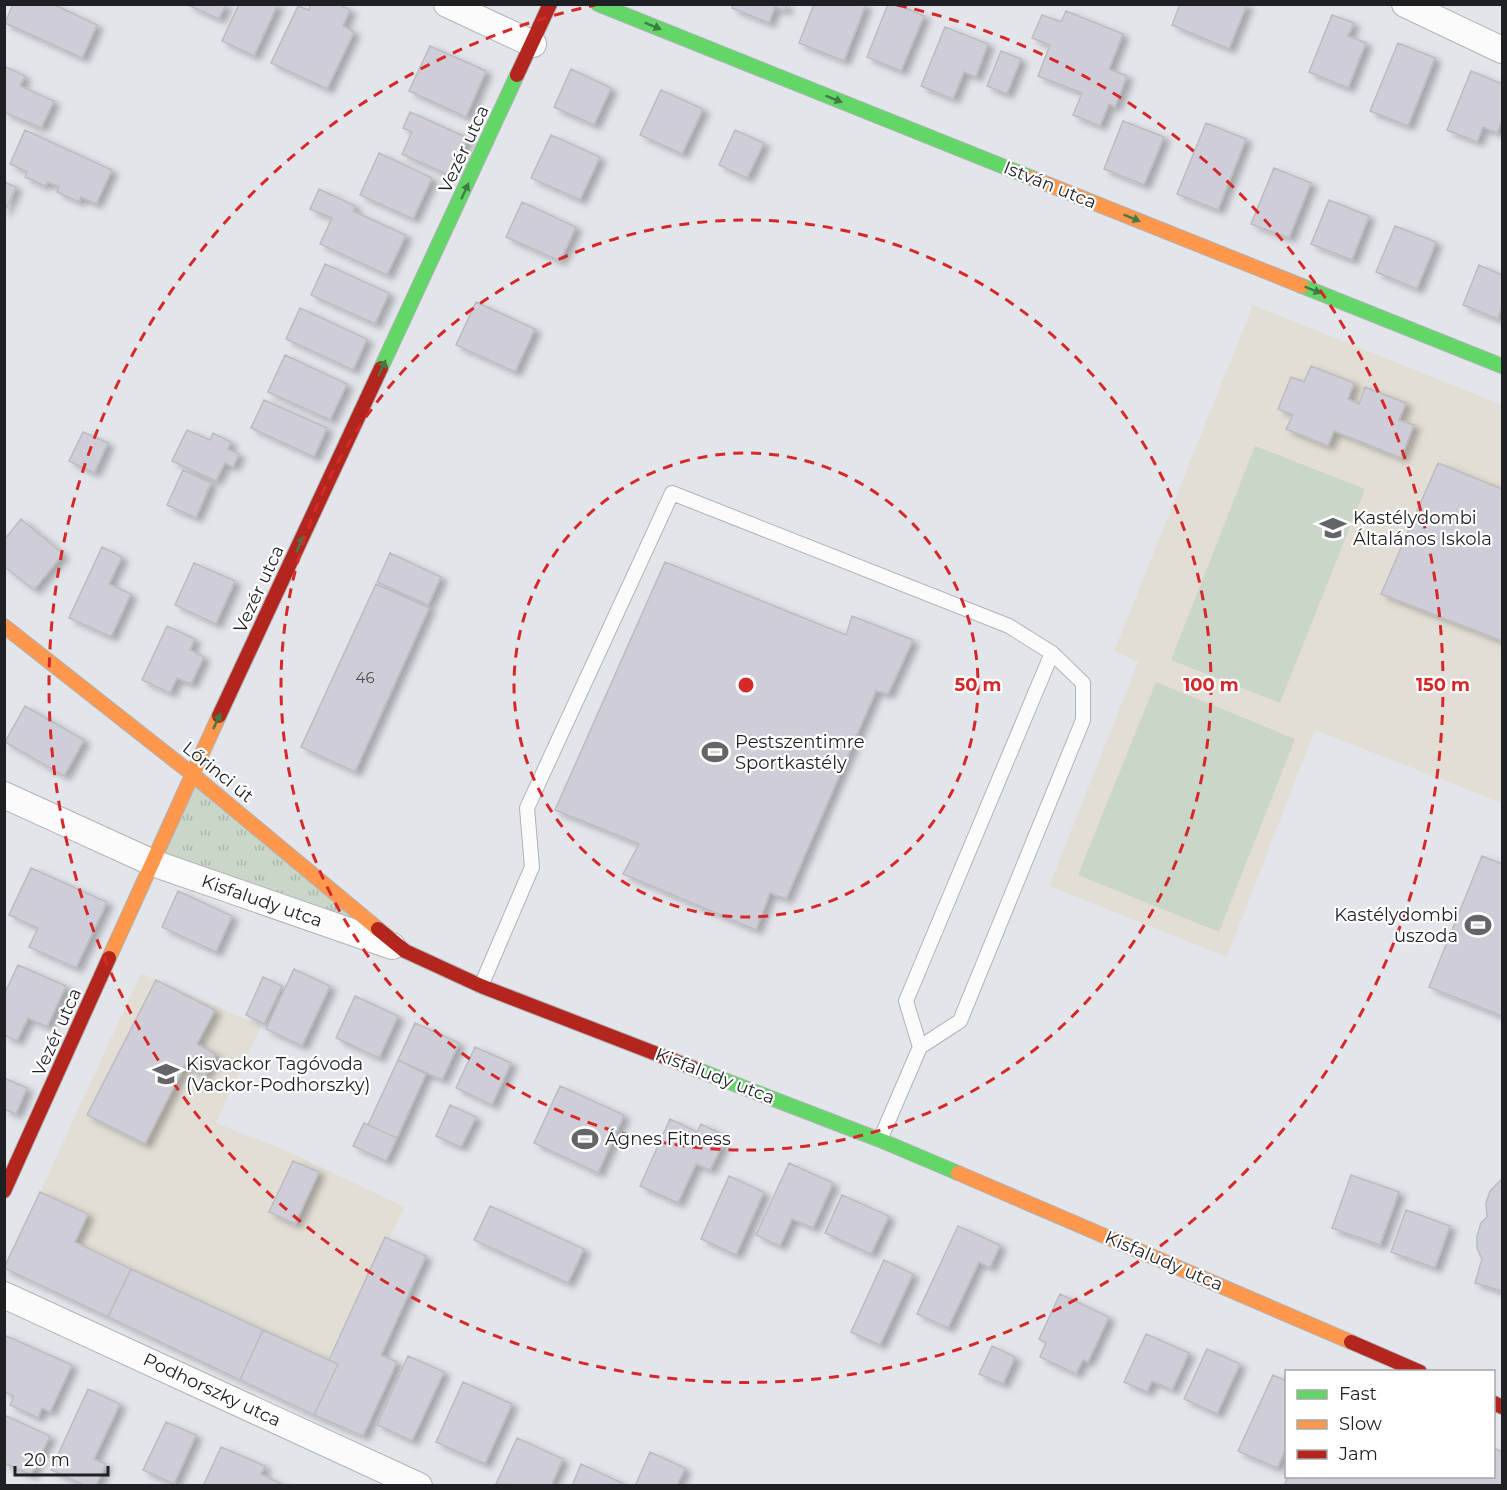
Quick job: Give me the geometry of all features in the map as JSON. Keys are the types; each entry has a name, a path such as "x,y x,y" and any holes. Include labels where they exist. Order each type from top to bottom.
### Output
{"street":[{"path":"447,4 533,44"},
{"name":"Vezér utca","path":"4,1191 192,774 550,4"},
{"name":"István utca","path":"598,4 1503,366"},
{"path":"1405,4 1503,50"},
{"name":"Lőrinci út","path":"4,626 192,774 405,951"},
{"name":"Kisfaludy utca","path":"4,795 153,862 405,951 481,986 880,1140 1418,1370"},
{"name":"Podhorszky utca","path":"4,1296 419,1485"}],"lane":[{"path":"481,986 532,867 527,808 672,493 1009,626 1052,653 1083,683 1083,720 960,1021 920,1047 880,1140"},
{"path":"920,1047 906,1000 1052,653"}],"shaded area":[{"name":"Kastélydombi Általános Iskola","path":"1253,305 1502,405 1502,803 1315,730 1227,957 1049,886 1138,662 1114,651"},
{"path":"141,973 261,1026 216,1123 289,1152 405,1207 329,1359 314,1415 5,1268"}],"green space":[{"path":"1255,446 1365,489 1280,703 1171,660"},
{"path":"1156,682 1295,739 1219,932 1078,875"},
{"path":"192,774 405,951 153,863"}],"building":[{"path":"13,4 53,4 97,25 82,58 5,23"},
{"path":"186,4 226,4 219,19"},
{"path":"239,4 278,4 254,56 222,41"},
{"path":"311,4 338,4 350,10 343,26 354,32 327,89 271,63 298,6 309,10"},
{"path":"733,4 787,4 785,11 775,7 769,23 732,8"},
{"path":"814,4 866,4 844,61 799,43"},
{"path":"888,4 896,4 924,16 901,71 867,57"},
{"path":"1180,4 1247,4 1229,49 1172,25"},
{"path":"1066,11 1123,34 1109,69 1127,76 1115,107 1109,104 1100,126 1073,115 1082,93 1038,76 1050,45 1032,38 1042,15 1061,22"},
{"path":"1332,15 1354,23 1348,36 1366,43 1348,88 1309,72"},
{"path":"945,27 988,44 976,77 964,72 953,99 921,86"},
{"path":"1398,43 1435,58 1408,126 1370,111"},
{"path":"430,46 486,71 466,117 409,91"},
{"path":"1001,51 1021,59 1007,94 987,86"},
{"path":"4,66 25,76 20,86 54,101 41,128 4,112"},
{"path":"571,69 611,88 594,125 554,107"},
{"path":"1471,71 1502,84 1502,120 1497,133 1483,127 1477,142 1447,130"},
{"path":"661,90 703,109 682,154 640,135"},
{"path":"410,112 468,138 451,176 402,154 412,132 403,128"},
{"path":"1123,121 1164,137 1144,185 1104,169"},
{"path":"1206,123 1246,139 1218,210 1177,194"},
{"path":"25,130 112,170 96,204 81,197 79,202 57,192 59,187 48,182 45,186 25,177 27,172 10,164"},
{"path":"735,130 764,143 747,178 719,165"},
{"path":"551,135 600,157 580,200 531,178"},
{"path":"379,153 432,178 413,219 360,195"},
{"path":"1274,168 1311,183 1289,238 1251,224"},
{"path":"4,182 16,187 4,213"},
{"path":"319,189 355,206 353,211 406,235 387,275 320,244 332,218 310,209"},
{"path":"1329,200 1369,216 1352,260 1311,244"},
{"path":"522,202 576,227 560,261 506,237"},
{"path":"1395,226 1436,242 1417,289 1376,272"},
{"path":"325,264 389,293 375,324 311,295"},
{"path":"1479,265 1502,275 1502,307 1498,319 1463,305"},
{"path":"476,302 535,329 515,372 456,345"},
{"path":"300,308 367,339 353,370 286,339"},
{"path":"285,355 347,384 330,420 268,392"},
{"path":"1311,366 1354,383 1348,399 1359,404 1365,387 1406,403 1399,420 1414,425 1401,458 1334,431 1328,446 1286,429 1293,415 1278,409 1291,377 1304,382"},
{"path":"264,400 327,428 314,457 251,428"},
{"path":"187,430 210,440 213,433 231,442 228,449 239,454 233,467 225,463 216,481 172,461"},
{"path":"83,432 108,443 94,473 69,461"},
{"name":"Kastélydombi Általános Iskola","path":"1438,463 1502,489 1502,641 1381,594"},
{"path":"183,470 211,483 196,518 167,505"},
{"path":"21,519 63,554 34,590 4,566 4,540"},
{"path":"102,547 122,557 109,584 131,594 111,637 69,618"},
{"path":"390,553 441,577 428,605 377,582"},
{"name":"Pestszentimre Sportkastély","path":"665,562 846,635 852,616 913,640 888,694 876,691 786,899 770,893 756,930 623,874 639,844 555,810"},
{"path":"194,563 235,581 216,624 175,605"},
{"path":"376,584 429,608 355,772 301,747"},
{"path":"167,626 195,639 190,650 204,657 191,684 177,678 170,693 142,680"},
{"path":"25,706 84,740 64,776 5,742"},
{"name":"Kastélydombi uszoda","path":"1482,856 1502,864 1502,1016 1429,987"},
{"path":"31,868 107,902 76,968 29,947 38,928 9,915"},
{"path":"178,891 232,916 216,952 162,927"},
{"path":"18,965 66,986 47,1027 28,1018 17,1041 4,1035 4,995"},
{"path":"294,969 330,986 302,1046 266,1029"},
{"path":"263,977 282,986 264,1024 246,1015"},
{"path":"156,980 215,1010 197,1044 216,1054 205,1076 185,1065 145,1144 87,1115"},
{"path":"355,996 398,1016 379,1058 336,1038"},
{"path":"415,1023 459,1043 442,1080 398,1060"},
{"path":"475,1047 511,1063 492,1105 456,1088"},
{"path":"398,1060 426,1074 397,1138 368,1125"},
{"path":"4,1078 27,1088 16,1114 4,1109"},
{"path":"560,1086 624,1115 598,1173 534,1143"},
{"path":"450,1105 476,1117 461,1147 436,1136"},
{"path":"670,1119 697,1132 701,1124 720,1133 717,1141 723,1144 710,1170 696,1164 678,1203 640,1186"},
{"path":"364,1123 397,1138 386,1161 353,1146"},
{"path":"293,1161 319,1172 295,1224 269,1212"},
{"path":"789,1163 833,1183 813,1228 792,1219 780,1246 756,1235"},
{"path":"1351,1175 1399,1192 1380,1245 1332,1228"},
{"path":"729,1176 764,1192 736,1255 701,1239"},
{"path":"1502,1179 1502,1291 1475,1283 1482,1259 1477,1248 1477,1236 1481,1223 1487,1217 1486,1203 1490,1191"},
{"path":"40,1192 88,1214 75,1242 131,1269 108,1317 4,1268"},
{"path":"842,1195 889,1216 871,1254 825,1233"},
{"path":"490,1206 584,1249 568,1283 474,1240"},
{"path":"1406,1210 1450,1226 1435,1268 1391,1252"},
{"path":"958,1226 1000,1245 990,1268 979,1262 948,1328 917,1314"},
{"path":"385,1237 426,1256 381,1355 397,1362 363,1436 314,1415 338,1364 329,1360"},
{"path":"884,1260 913,1274 880,1345 851,1332"},
{"path":"131,1269 263,1330 240,1380 108,1317"},
{"path":"1060,1294 1109,1317 1088,1362 1083,1360 1076,1374 1040,1357 1046,1343 1039,1339"},
{"path":"263,1330 338,1364 314,1415 240,1380"},
{"path":"1146,1334 1189,1353 1172,1390 1152,1381 1147,1392 1124,1382"},
{"path":"4,1335 72,1365 50,1412 42,1408 38,1418 10,1405 14,1396 4,1392"},
{"path":"992,1346 1015,1357 1003,1384 979,1374"},
{"path":"1207,1349 1240,1364 1217,1414 1184,1399"},
{"path":"408,1356 444,1372 412,1441 377,1425"},
{"path":"1273,1375 1285,1381 1285,1450 1277,1468 1238,1451"},
{"path":"463,1382 512,1404 485,1464 436,1442"},
{"path":"88,1389 120,1404 94,1459 106,1464 96,1486 86,1486 51,1470"},
{"path":"4,1415 50,1436 31,1475 4,1463"},
{"path":"166,1422 196,1435 174,1484 143,1470"},
{"path":"517,1438 563,1459 551,1486 496,1484"},
{"path":"221,1447 265,1466 261,1474 285,1486 203,1486"},
{"path":"1495,1448 1502,1452 1502,1486 1284,1486 1287,1478 1495,1478"},
{"path":"650,1452 685,1468 677,1486 635,1486"},
{"path":"581,1464 622,1483 621,1486 572,1486"}],"traffic: fast":[{"path":"598,4 1032,178"},
{"path":"381,368 517,75"},
{"path":"1302,286 1502,366"},
{"path":"693,1068 880,1140 958,1173"}],"traffic: slow":[{"path":"1032,178 1302,286"},
{"path":"4,626 192,774 378,929"},
{"path":"109,958 219,716"},
{"path":"958,1173 1351,1342"}],"traffic: jam":[{"path":"517,75 550,4"},
{"path":"219,716 381,368"},
{"path":"378,929 405,951 481,986 693,1068"},
{"path":"4,1191 109,958"},
{"path":"1351,1342 1415,1370"},
{"path":"1495,1404 1502,1407"}],"place":[{"name":"Kastélydombi Általános Iskola","path":"1333,528"},
{"name":"Pestszentimre Sportkastély","path":"715,752"},
{"name":"Kastélydombi uszoda","path":"1478,925"},
{"name":"Kisvackor Tagóvoda (Vackor-Podhorszky)","path":"166,1074"},
{"name":"Ágnes Fitness","path":"585,1139"}]}
